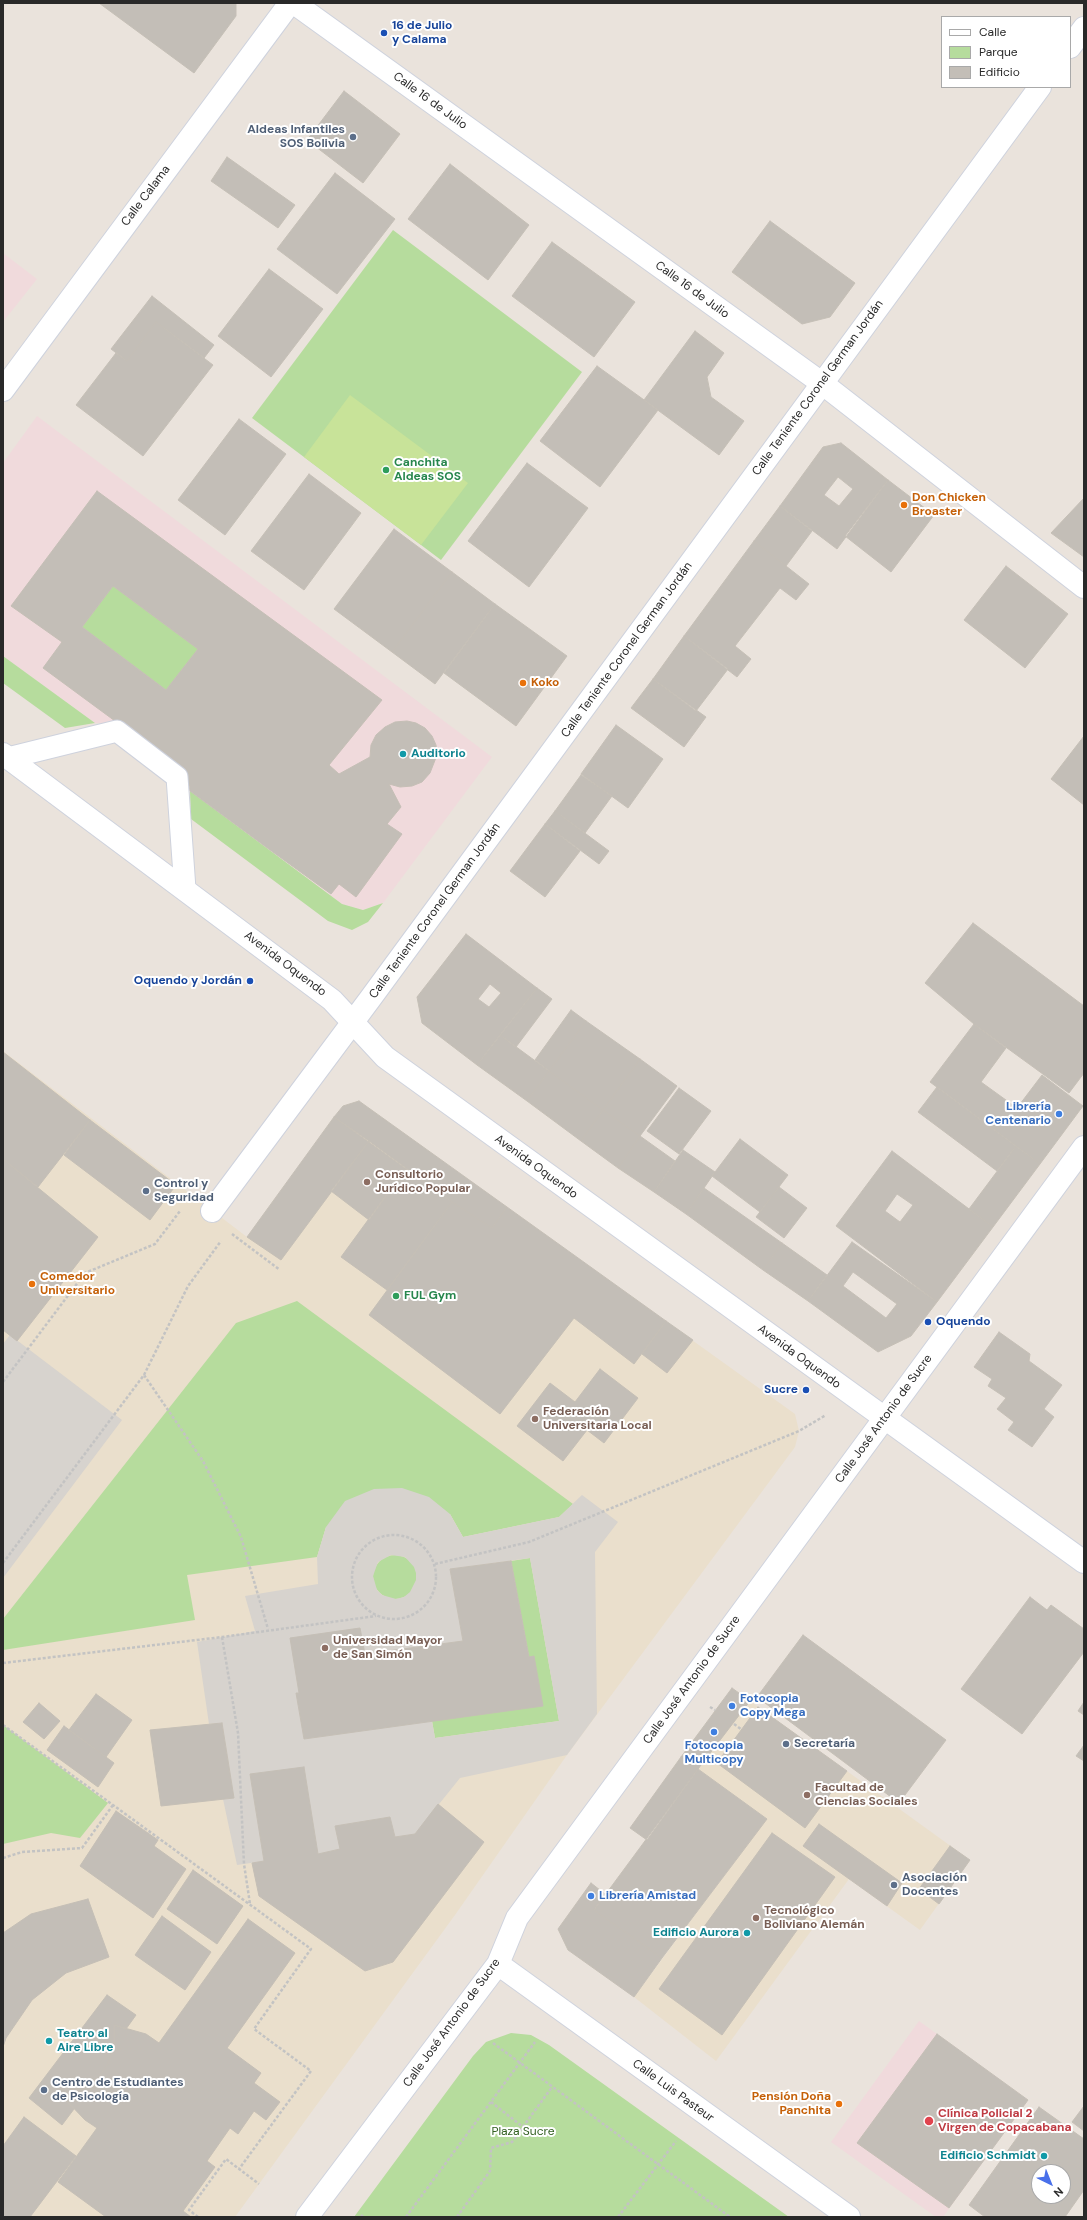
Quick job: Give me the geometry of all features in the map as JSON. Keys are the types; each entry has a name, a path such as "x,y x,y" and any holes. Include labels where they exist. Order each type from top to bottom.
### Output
{"street":[{"name":"Calle Calama","path":"3,390 290,3"},
{"name":"Calle 16 de Julio","path":"294,3 822,384 1084,587"},
{"path":"1071,46 1084,28"},
{"name":"Calle Teniente Coronel German Jordán","path":"212,1211 352,1024 822,384 955,199 1039,88"},
{"name":"Avenida Oquendo","path":"6,756 332,1000 352,1024 384,1057 1084,1562"},
{"name":"Calle José Antonio de Sucre","path":"307,2217 498,1964 517,1918 1084,1147"},
{"name":"Calle Luis Pasteur","path":"498,1964 849,2217"}],"lane":[{"path":"6,756 116,731 177,777 185,889"}],"path":[{"path":"228,1232 280,1270"},
{"path":"3,1382 85,1273 155,1244"},
{"path":"3,1562 144,1375 188,1286"},
{"path":"144,1375 203,1461 241,1537 268,1629"},
{"path":"435,1564 529,1542 799,1431 856,1398"},
{"path":"3,1664 376,1616 390,1619 405,1618 418,1612 429,1601 435,1590 437,1577 435,1564 429,1552 421,1543 409,1536 396,1534 382,1536 369,1542 359,1553 353,1567 352,1582 356,1595 364,1607 376,1616"},
{"path":"222,1637 238,1733 244,1864 250,1905"},
{"path":"734,1724 742,1729"},
{"path":"3,1725 311,1949 254,2029 311,2071 239,2169"},
{"path":"3,1858 22,1852 82,1848 113,1806"},
{"path":"406,2217 535,2042"},
{"path":"493,2043 730,2217"},
{"path":"457,2217 490,2171 491,2148 512,2142 552,2087"},
{"path":"491,2102 523,2127"},
{"path":"618,2217 676,2140"},
{"path":"198,2217 189,2210 226,2159 259,2184"}],"shaded area":[{"path":"3,253 37,279 3,322"},
{"path":"37,416 492,757 383,903 363,910 342,904 190,791 187,774 117,723 95,723 3,656 3,463"},
{"name":"Universidad Mayor de San Simón","path":"3,1051 247,1237 343,1106 359,1101 795,1414 799,1431 795,1447 567,1755 455,1915 235,2217 3,2217"},
{"path":"10,1335 122,1420 3,1578 3,1344"},
{"path":"402,1488 429,1497 450,1514 463,1537 559,1517 582,1495 618,1522 595,1552 597,1714 567,1755 460,1778 415,1834 395,1837 390,1817 336,1826 340,1849 318,1854 304,1768 250,1774 264,1861 237,1865 223,1799 234,1798 222,1723 209,1724 197,1642 255,1631 245,1596 318,1584 317,1557 326,1527 345,1501 374,1489","holes":["391,1555 405,1557 414,1567 416,1573 416,1580 410,1592 404,1597 396,1599 382,1595 377,1590 373,1576 378,1562","530,1558 559,1721 435,1738 432,1721 304,1739 296,1693 299,1693 360,1628 365,1654 463,1641 450,1569"]},
{"path":"732,1688 970,1860 920,1930 849,1879 716,2061 634,1997 766,1819 681,1757"},
{"name":"Clínica Policial 2 Virgen de Copacabana","path":"919,2021 1028,2100 943,2217 936,2217 831,2142"}],"green space":[{"path":"393,230 582,372 441,560 252,418"},
{"name":"Canchita Aldeas SOS","path":"350,395 468,483 421,545 304,457"},
{"path":"113,586 198,649 166,690 82,627"},
{"path":"3,656 95,723 65,728 3,683"},
{"path":"190,791 342,904 363,910 383,903 368,922 352,930 328,921 191,819"},
{"path":"297,1301 573,1504 559,1517 463,1537 450,1514 326,1527 317,1557 187,1575 195,1620 3,1650 3,1619 236,1323"},
{"path":"395,1555 407,1559 413,1565 417,1577 413,1589 407,1595 395,1599 383,1595 377,1589 373,1577 377,1565 383,1559"},
{"path":"530,1558 559,1721 435,1738 432,1721 534,1656 529,1657 511,1561"},
{"path":"3,1725 108,1803 80,1838 51,1833 3,1844"},
{"name":"Plaza Sucre","path":"511,2033 531,2035 549,2045 789,2217 354,2217 473,2056 486,2042"}],"building":[{"path":"99,3 236,3 236,16 194,73"},
{"name":"Aldeas Infantiles SOS Bolivia","path":"344,91 400,134 363,183 307,140"},
{"path":"227,157 295,205 278,228 211,181"},
{"path":"450,164 529,225 488,280 408,219"},
{"path":"335,173 395,219 337,294 277,249"},
{"path":"770,221 855,283 830,317 802,324 732,272"},
{"path":"552,242 635,302 594,357 512,296"},
{"path":"269,269 323,309 271,377 218,336"},
{"path":"152,296 214,345 204,358 156,322 127,361 111,349"},
{"path":"156,322 213,365 143,456 76,405 116,353 127,361"},
{"path":"695,331 724,353 707,377 711,397 744,421 719,455 644,400"},
{"path":"597,366 658,410 600,487 540,441"},
{"path":"239,419 286,454 225,535 178,500"},
{"path":"841,443 888,480 837,549 780,506 823,447","holes":["838,477 853,489 839,506 824,495"]},
{"path":"527,463 588,508 529,587 468,541"},
{"path":"309,474 361,513 304,590 251,551"},
{"path":"888,480 934,515 891,572 845,536"},
{"path":"97,491 382,700 329,765 339,774 370,757 371,745 376,735 385,727 395,722 407,721 416,723 425,728 432,736 436,745 437,755 430,773 422,782 412,786 400,787 389,784 401,807 387,824 402,834 356,897 339,884 331,894 190,791 187,774 43,668 62,642 11,606","holes":["113,586 198,649 166,690 82,627"]},
{"path":"1084,498 1084,557 1051,533"},
{"path":"780,506 812,531 786,566 754,541"},
{"path":"394,529 452,572 392,652 334,609"},
{"path":"754,541 809,584 796,600 780,588 735,646 751,659 737,677 684,636"},
{"path":"1006,566 1068,614 1025,668 964,620"},
{"path":"452,572 495,604 435,684 392,652"},
{"path":"495,604 567,656 516,726 444,673"},
{"path":"684,636 728,669 696,711 653,679"},
{"path":"653,679 706,717 684,747 631,708"},
{"path":"616,725 663,759 628,808 581,774"},
{"path":"1084,736 1084,805 1051,779"},
{"path":"581,775 612,796 585,833 555,811"},
{"path":"555,811 609,851 599,864 545,824"},
{"path":"545,824 580,851 545,897 510,871"},
{"path":"973,923 1084,1006 1084,1073 1069,1093 974,1024 925,983"},
{"path":"466,934 537,988 477,1065 422,1023 417,997","holes":["490,984 501,993 489,1007 478,999"]},
{"path":"537,988 552,999 516,1047 500,1035"},
{"path":"571,1010 586,1021 549,1071 535,1060"},
{"path":"586,1021 640,1059 603,1110 549,1071"},
{"path":"974,1024 1006,1048 981,1082 1017,1108 1042,1075 1083,1106 1040,1164 930,1082"},
{"path":"500,1035 549,1071 527,1101 477,1065"},
{"path":"3,1052 90,1120 38,1187 3,1159"},
{"path":"640,1059 677,1086 640,1136 603,1110"},
{"path":"549,1071 603,1110 581,1141 527,1101"},
{"path":"937,1087 1016,1146 997,1171 918,1112"},
{"path":"679,1088 711,1111 679,1154 647,1131"},
{"path":"359,1101 507,1207 492,1228 452,1202 334,1117 343,1106"},
{"path":"603,1110 640,1136 618,1168 581,1141"},
{"path":"334,1117 369,1141 281,1260 247,1237"},
{"path":"90,1120 176,1185 150,1220 64,1155"},
{"path":"640,1136 675,1161 654,1192 618,1168"},
{"path":"740,1139 788,1175 760,1212 712,1176"},
{"path":"369,1141 406,1168 369,1220 331,1191"},
{"path":"1016,1146 1040,1164 993,1227 969,1209"},
{"path":"683,1150 715,1172 686,1214 654,1192"},
{"path":"892,1151 993,1227 937,1302 836,1226","holes":["897,1194 913,1205 900,1222 885,1211"]},
{"name":"Comedor Universitario","path":"3,1159 98,1237 17,1341 3,1330"},
{"path":"406,1168 452,1202 387,1290 341,1257"},
{"path":"779,1187 807,1208 784,1238 756,1217"},
{"path":"704,1188 782,1243 763,1270 686,1214"},
{"path":"452,1202 492,1228 507,1207 666,1321 634,1364 574,1318 500,1414 369,1315"},
{"path":"852,1242 937,1302 911,1336 878,1352 808,1301","holes":["853,1272 897,1304 886,1318 843,1286"]},
{"path":"782,1243 827,1275 808,1301 763,1270"},
{"path":"666,1321 693,1340 667,1373 642,1354"},
{"path":"999,1332 1030,1354 1029,1361 1062,1385 1044,1409 1054,1417 1032,1447 1008,1430 1014,1422 997,1409 1006,1398 988,1386 992,1379 974,1367"},
{"path":"600,1369 638,1398 604,1443 587,1430 563,1461 517,1426 550,1383 575,1402"},
{"path":"511,1561 529,1657 534,1656 543,1706 304,1739 296,1693 299,1693 290,1638 360,1628 365,1654 463,1641 450,1569"},
{"path":"1030,1597 1047,1610 1051,1605 1084,1629 1084,1652 1022,1734 961,1689"},
{"path":"803,1635 946,1740 899,1803 757,1697"},
{"path":"732,1688 750,1701 698,1769 681,1757"},
{"path":"96,1694 132,1720 106,1757 69,1730"},
{"path":"1084,1702 1084,1715 1078,1711"},
{"path":"39,1703 60,1721 44,1739 23,1722"},
{"path":"758,1707 847,1771 805,1828 717,1763"},
{"path":"222,1723 234,1798 161,1806 150,1730"},
{"path":"64,1726 114,1763 98,1787 47,1750"},
{"path":"1084,1745 1084,1761 1076,1756"},
{"path":"681,1757 698,1769 647,1840 630,1828"},
{"path":"304,1767 318,1854 340,1849 335,1826 390,1817 395,1837 415,1834 438,1804 484,1842 393,1962 365,1971 259,1896 252,1863 264,1861 250,1774"},
{"path":"698,1769 767,1819 662,1958 594,1910"},
{"path":"116,1811 158,1840 154,1846 186,1869 153,1918 80,1866"},
{"path":"819,1824 902,1883 887,1906 803,1846"},
{"name":"Tecnológico Boliviano Alemán","path":"772,1833 835,1877 722,2035 659,1989"},
{"path":"950,1846 970,1860 939,1904 919,1889"},
{"path":"193,1870 243,1906 217,1944 167,1909"},
{"path":"591,1883 605,1894 594,1910 662,1958 634,1997 568,1950 558,1929"},
{"path":"88,1899 109,1957 66,1973 32,2000 6,2038 3,2047 3,1933 31,1914"},
{"path":"162,1916 211,1952 185,1990 135,1955"},
{"path":"248,1919 295,1953 227,2048 261,2073 254,2083 280,2102 266,2120 254,2111 238,2134 230,2128 207,2161 215,2167 183,2211 191,2217 106,2217 58,2182 97,2128 85,2120 64,2098 82,2091 97,2079 108,2064 114,2045 114,2025 146,2034 159,2043"},
{"path":"107,1995 136,2015 126,2029 114,2025 114,2045 108,2064 97,2079 82,2091 64,2098 74,2109 62,2125 29,2098"},
{"name":"Clínica Policial 2 Virgen de Copacabana","path":"937,2034 1028,2100 949,2208 857,2143"},
{"path":"1084,2106 1084,2131 1072,2122"},
{"name":"Edificio Schmidt","path":"1039,2107 1084,2139 1084,2190 1065,2217 985,2217 969,2205"},
{"path":"24,2117 76,2156 30,2217 3,2217 3,2146"}],"place":[{"name":"16 de Julio y Calama","path":"384,33"},
{"name":"Aldeas Infantiles SOS Bolivia","path":"353,137"},
{"name":"Canchita Aldeas SOS","path":"386,470"},
{"name":"Don Chicken Broaster","path":"904,505"},
{"name":"Koko","path":"523,683"},
{"name":"Auditorio","path":"403,754"},
{"name":"Oquendo y Jordán","path":"250,981"},
{"name":"Librería Centenario","path":"1059,1114"},
{"name":"Consultorio Jurídico Popular","path":"367,1182"},
{"name":"Control y Seguridad","path":"146,1191"},
{"name":"Comedor Universitario","path":"32,1284"},
{"name":"FUL Gym","path":"396,1296"},
{"name":"Oquendo","path":"928,1322"},
{"name":"Sucre","path":"806,1390"},
{"name":"Federación Universitaria Local","path":"535,1419"},
{"name":"Universidad Mayor de San Simón","path":"325,1648"},
{"name":"Fotocopia Copy Mega","path":"732,1706"},
{"name":"Fotocopia Multicopy","path":"714,1732"},
{"name":"Secretaría","path":"786,1744"},
{"name":"Facultad de Ciencias Sociales","path":"807,1795"},
{"name":"Asociación Docentes","path":"894,1885"},
{"name":"Librería Amistad","path":"591,1896"},
{"name":"Tecnológico Boliviano Alemán","path":"756,1918"},
{"name":"Edificio Aurora","path":"747,1933"},
{"name":"Teatro al Aire Libre","path":"49,2041"},
{"name":"Centro de Estudiantes de Psicología","path":"44,2090"},
{"name":"Pensión Doña Panchita","path":"839,2104"},
{"name":"Clínica Policial 2 Virgen de Copacabana","path":"929,2121"},
{"name":"Edificio Schmidt","path":"1044,2156"}]}
